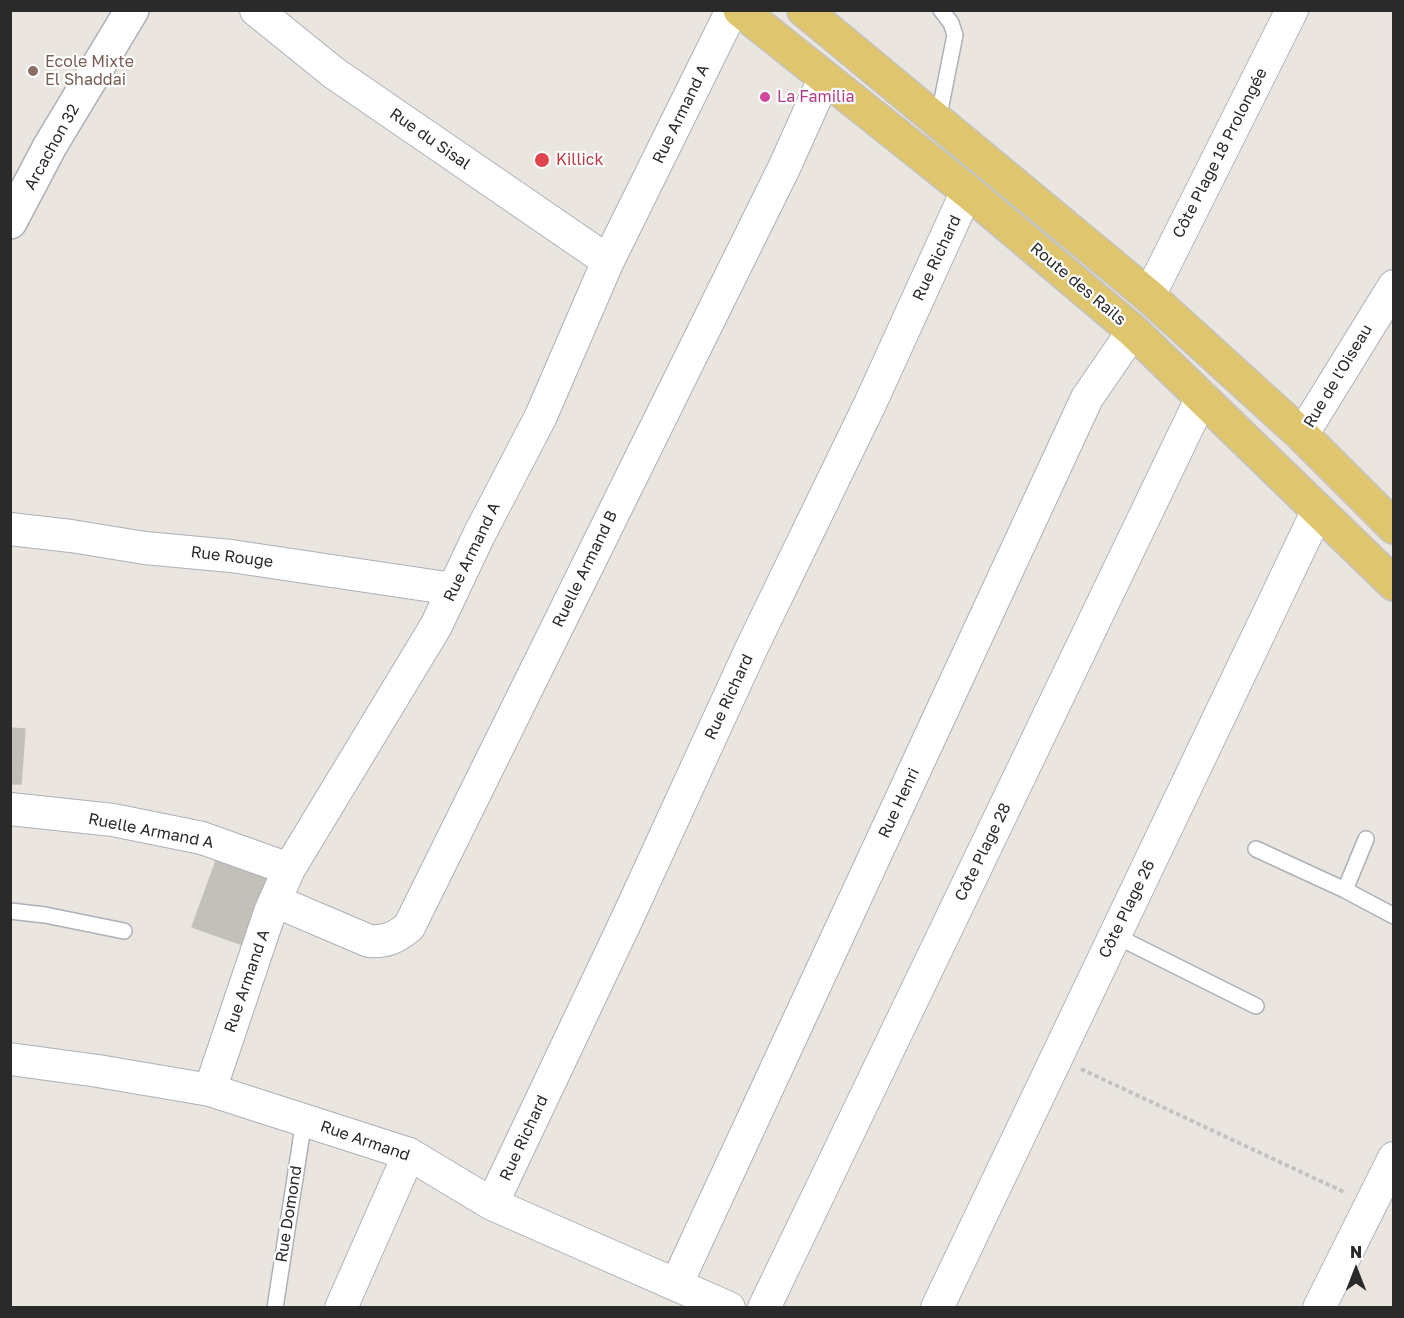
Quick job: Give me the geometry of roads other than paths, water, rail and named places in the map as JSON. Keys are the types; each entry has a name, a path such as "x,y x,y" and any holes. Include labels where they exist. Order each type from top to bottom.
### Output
{"main road":[{"name":"Route des Rails","path":"740,10 824,79 968,191 1133,331 1394,584"},
{"path":"804,10 1149,296 1302,435 1394,527"}],"street":[{"name":"Arcachon 32","path":"10,222 50,146 132,10"},
{"name":"Rue du Sisal","path":"256,10 334,73 608,261"},
{"name":"Rue Armand A","path":"210,1090 275,901 289,869 436,626 479,535 541,416 608,261 732,10"},
{"name":"Côte Plage 18 Prolongée","path":"1149,296 1292,10"},
{"name":"Ruelle Armand B","path":"275,901 369,941 384,942 395,938 409,927 778,179 824,79"},
{"name":"Rue Richard","path":"492,1204 752,647 870,404 968,191"},
{"name":"Rue de l'Oiseau","path":"1302,435 1394,286"},
{"name":"Rue Henri","path":"677,1283 1086,398 1133,331"},
{"name":"Côte Plage 28","path":"764,1308 1202,397"},
{"name":"Côte Plage 26","path":"937,1308 1318,510"},
{"name":"Rue Rouge","path":"10,529 146,548 231,556 453,589"},
{"name":"Ruelle Armand A","path":"10,809 113,820 202,838 289,869"},
{"name":"Rue Armand","path":"10,1059 210,1090 409,1154 492,1204 677,1283 729,1308"},
{"path":"341,1308 409,1154"},
{"path":"1319,1308 1394,1158"}],"lane":[{"path":"938,120 955,34 951,23 941,10"},
{"path":"1345,890 1366,839"},
{"path":"1256,849 1345,890 1394,916"},
{"path":"10,911 45,915 124,932"},
{"path":"1114,935 1256,1006"},
{"name":"Rue Domond","path":"275,1308 304,1120"}],"place":[{"name":"Ecole Mixte El Shaddai","path":"33,71"},
{"name":"La Familia","path":"765,97"},
{"name":"Killick","path":"542,160"}]}
